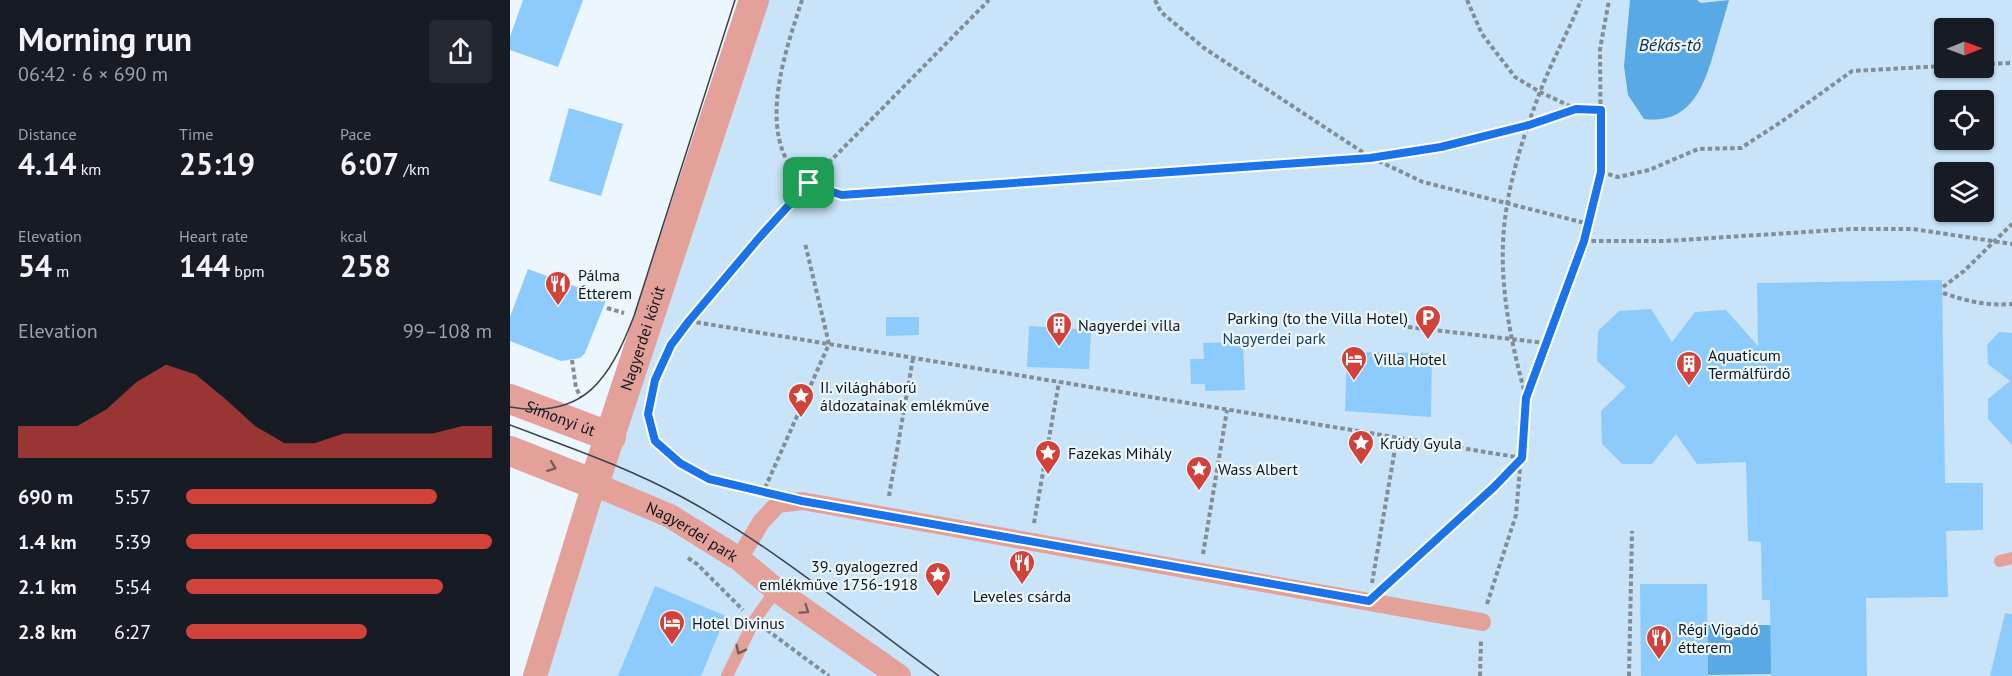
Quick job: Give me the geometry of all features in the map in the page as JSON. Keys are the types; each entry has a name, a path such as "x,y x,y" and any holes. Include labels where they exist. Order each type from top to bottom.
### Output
{"street":[{"name":"Nagyerdei körút","path":"535,676 594,484 754,0"},
{"name":"Simonyi út","path":"510,399 610,437"},
{"path":"510,451 594,484"},
{"name":"Nagyerdei park","path":"594,484 670,516 739,559 776,590 899,676"},
{"path":"739,559 761,522 778,504 802,501 1482,621"}],"lane":[{"path":"727,676 754,621 776,590"}],"path":[{"path":"802,0 786,50 778,87 777,122 783,153 797,175 817,187 842,195 1370,158 1441,147 1529,125 1576,109 1601,110"},
{"path":"667,354 689,321 809,183 989,0"},
{"path":"1155,0 1161,12 1204,48 1370,158 1423,182 1589,224"},
{"path":"1467,0 1482,34 1515,77 1576,109"},
{"path":"1526,398 1511,340 1505,297 1503,243 1508,203 1521,146 1540,92 1581,0"},
{"path":"1480,676 1482,621 1516,515 1526,398 1584,241 1601,172 1600,49 1609,0"},
{"path":"1994,64 2012,63"},
{"path":"1601,172 1618,177 1649,170 1698,148 1741,147 1781,122 1852,71 1934,67"},
{"path":"1942,287 1964,271 2012,224"},
{"path":"1584,241 1665,241 1852,229 1913,229 2012,244"},
{"path":"764,492 829,344 805,243"},
{"path":"1943,293 1963,300 1991,305 2012,304"},
{"path":"608,308 628,314"},
{"path":"689,321 1522,458"},
{"path":"1408,327 1545,343"},
{"path":"886,515 913,358"},
{"path":"572,360 576,388"},
{"path":"1031,541 1059,382"},
{"path":"650,403 648,414 655,441 680,463 709,479 802,501"},
{"path":"1200,571 1227,410"},
{"path":"1369,601 1397,437"},
{"path":"1369,601 1494,487 1522,458"},
{"path":"1629,676 1632,531"},
{"path":"687,557 697,564 754,621 829,676"}],"green space":[{"name":"Nagyerdei park","path":"754,0 2012,0 2012,676 535,676"}],"water":[{"name":"Békás-tó","path":"1630,0 1697,0 1701,3 1729,0 1712,59 1701,87 1685,108 1674,115 1661,119 1644,119 1628,95 1624,66"},
{"path":"1707,625 1771,625 1771,674 1708,675"}],"building":[{"path":"523,0 583,0 558,67 510,50 510,37"},
{"path":"569,108 623,124 601,196 549,181"},
{"name":"Pálma Étterem","path":"528,269 607,298 585,353 580,358 561,361 510,341 510,317"},
{"path":"1942,280 1945,483 1983,483 1983,530 1946,531 1948,597 1866,598 1867,676 1771,676 1770,600 1762,600 1761,542 1748,541 1746,462 1697,464 1676,434 1652,464 1622,464 1602,444 1601,411 1626,387 1597,361 1598,331 1619,311 1651,309 1672,342 1695,312 1726,310 1758,346 1757,283"},
{"path":"886,317 919,317 919,335 886,336"},
{"name":"Nagyerdei villa","path":"1029,326 1091,330 1089,369 1027,367"},
{"path":"1999,332 2012,333 2012,445 1988,419 1988,399 2010,381 1988,364 1987,345"},
{"name":"Nagyerdei villa","path":"1243,342 1245,390 1205,391 1205,384 1191,384 1190,359 1204,359 1203,343"},
{"path":"1347,352 1432,353 1431,417 1345,411"},
{"path":"1640,584 1707,584 1708,676 1641,676"},
{"name":"Hotel Divinus","path":"655,586 726,616 701,676 618,676"},
{"path":"2005,613 2012,614 2012,676 1990,676"}],"tram line":[{"path":"510,407 536,409 558,407 576,400 591,390 615,358 634,316 735,0"},
{"path":"510,425 640,476 716,516 781,559 939,676"}],"place":[{"name":"Pálma Étterem","path":"558,307"},
{"name":"Parking (to the Villa Hotel)","path":"1428,341"},
{"name":"Nagyerdei villa","path":"1059,348"},
{"name":"Villa Hotel","path":"1354,382"},
{"name":"Aquaticum Termálfürdő","path":"1689,387"},
{"name":"II. világháború áldozatainak emlékműve","path":"801,419"},
{"name":"Krúdy Gyula","path":"1361,466"},
{"name":"Fazekas Mihály","path":"1048,476"},
{"name":"Wass Albert","path":"1199,492"},
{"name":"Leveles csárda","path":"1022,586"},
{"name":"39. gyalogezred emlékműve 1756-1918","path":"938,598"},
{"name":"Hotel Divinus","path":"672,646"},
{"name":"Régi Vigadó étterem","path":"1659,661"}],"route":[{"path":"1576,109 1601,110 1601,172 1584,241 1526,398 1522,458 1494,487 1369,601 802,501 709,479 680,463 655,441 648,414 655,380 671,345 759,238 809,183 842,195 1370,158 1441,147 1529,125 1576,109"}]}
